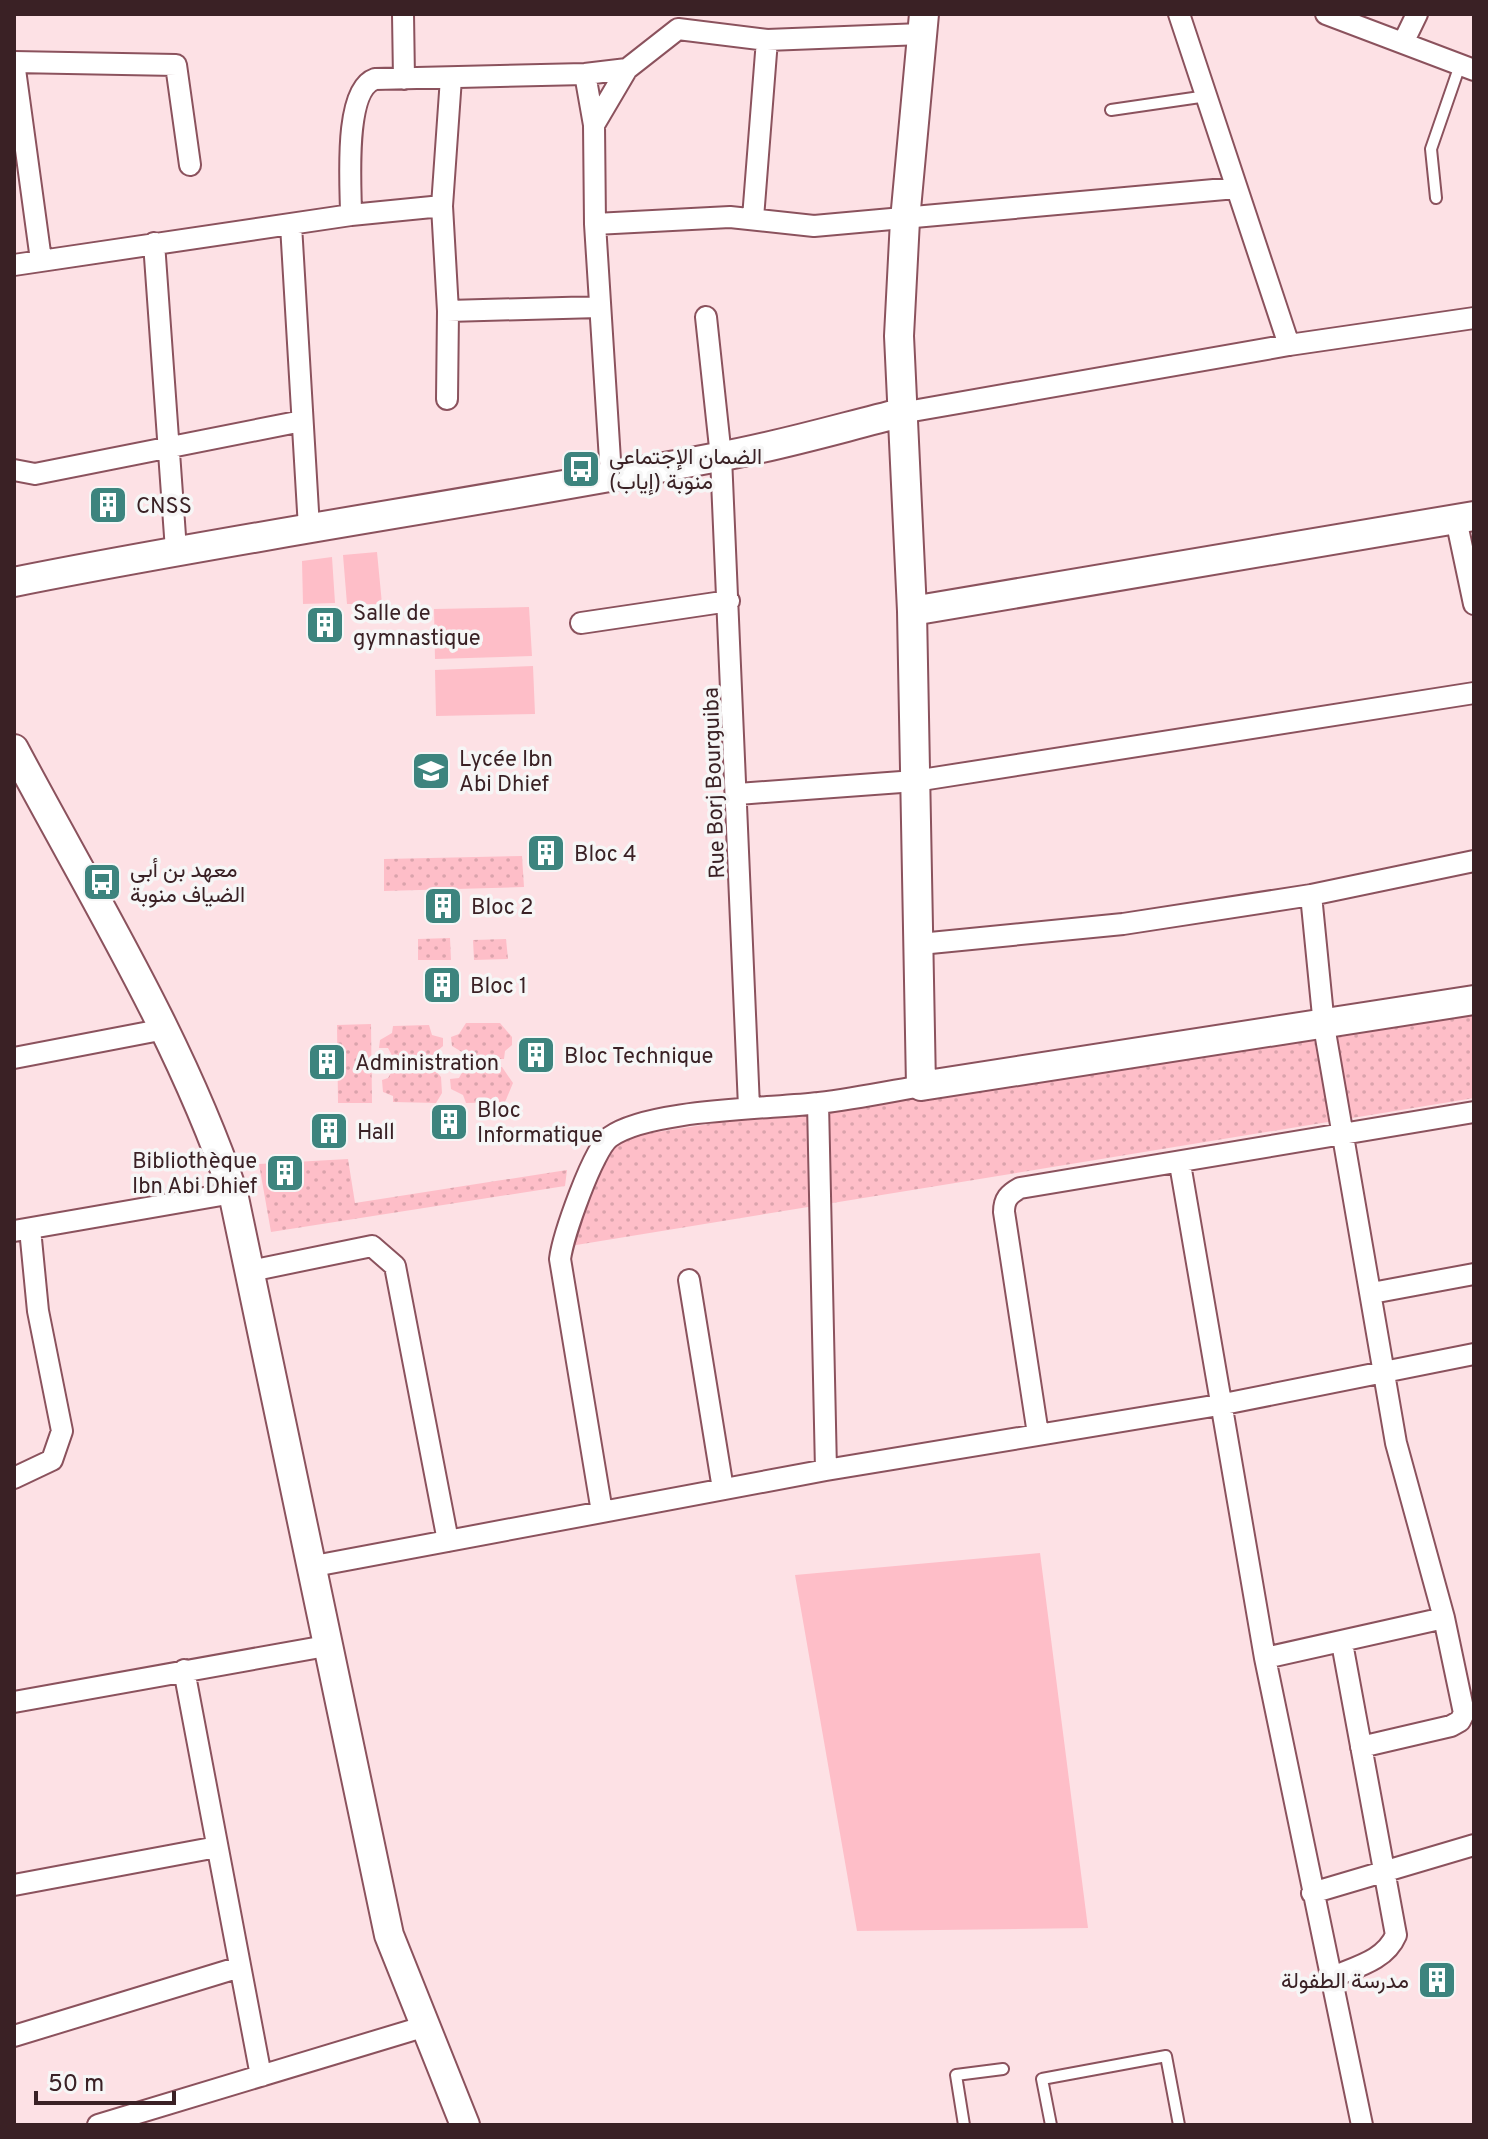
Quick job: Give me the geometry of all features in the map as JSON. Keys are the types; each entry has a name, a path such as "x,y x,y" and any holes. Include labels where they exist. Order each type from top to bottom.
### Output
{"street":[{"path":"403,14 404,79"},
{"path":"1179,14 1289,345"},
{"path":"1326,14 1467,68"},
{"path":"1403,43 1417,14"},
{"path":"594,125 627,69 678,22 767,40 923,24 905,220 899,336 912,611 921,1086"},
{"path":"753,218 767,40"},
{"path":"41,260 14,62 176,65 190,165"},
{"path":"351,215 352,124 361,90 375,79 585,74 627,69"},
{"path":"585,74 594,125 599,307 611,476"},
{"path":"447,399 448,311 442,206 451,78"},
{"path":"595,224 753,218 814,226 1236,188"},
{"path":"14,265 351,215 442,206"},
{"path":"291,225 309,528"},
{"path":"154,243 166,447 176,550"},
{"path":"448,311 599,307"},
{"name":"Rue Borj Bourguiba","path":"706,317 721,457 729,601 749,1107"},
{"path":"14,582 176,550 721,457 901,413 1289,345 1474,318"},
{"path":"14,470 35,474 302,421"},
{"path":"912,611 1465,517 1474,604"},
{"path":"581,623 729,601"},
{"path":"738,794 915,781 1474,693"},
{"path":"14,749 165,1029 214,1137 233,1193 309,1567 389,1935 465,2125"},
{"path":"920,944 1123,924 1311,895 1474,861"},
{"path":"1311,895 1324,1026 1396,1443 1444,1618 1462,1702 1460,1721 1361,1747"},
{"path":"602,1512 560,1259 564,1233 579,1205 595,1157 607,1139 630,1126 749,1107 818,1103 1324,1026 1474,1000"},
{"path":"14,1058 165,1029"},
{"path":"818,1103 826,1470"},
{"path":"1038,1434 1004,1212 1007,1198 1020,1188 1180,1164 1474,1112"},
{"path":"1180,1164 1219,1405 1265,1658 1362,2125"},
{"path":"14,1478 52,1460 62,1431 22,1230 233,1193"},
{"path":"250,1271 372,1246 385,1254 395,1266 448,1541"},
{"path":"1372,1293 1474,1274"},
{"path":"689,1280 723,1489"},
{"path":"309,1567 826,1470 1219,1405 1474,1354"},
{"path":"1265,1658 1444,1618"},
{"path":"1330,1978 1390,1950 1396,1935 1342,1643"},
{"path":"14,1702 326,1646"},
{"path":"184,1670 261,2076"},
{"path":"1312,1893 1386,1868 1474,1845"},
{"path":"14,1885 217,1847"},
{"path":"14,2036 240,1967"},
{"path":"98,2125 426,2026"}],"lane":[{"path":"1436,198 1431,149 1467,68"},
{"path":"1111,110 1207,96"},
{"path":"1051,2125 1042,2079 1166,2056 1179,2125"},
{"path":"964,2125 956,2075 1003,2069"}],"shaded area":[{"path":"377,552 382,604 347,604 343,555"},
{"path":"332,557 335,603 303,604 302,561"},
{"path":"529,607 532,656 435,659 434,609"},
{"path":"533,666 535,714 436,716 435,670"},
{"path":"522,856 524,887 384,891 384,859"},
{"path":"450,938 451,960 418,960 418,939"},
{"path":"506,939 508,959 474,960 473,940"},
{"path":"1474,1003 1474,1098 564,1247 610,1149 626,1137"},
{"path":"466,1023 500,1023 512,1037 512,1045 505,1051 504,1059 464,1059 462,1052 452,1046 451,1037 459,1034"},
{"path":"371,1024 372,1103 338,1103 337,1025"},
{"path":"429,1025 432,1035 443,1038 443,1046 429,1058 394,1059 388,1048 379,1048 380,1040 392,1033 393,1026"},
{"path":"465,1067 502,1067 513,1083 505,1102 466,1103 463,1095 451,1089 450,1079 459,1078"},
{"path":"394,1068 433,1068 441,1077 442,1093 436,1103 393,1102 393,1096 383,1092 382,1080 388,1078"},
{"path":"348,1159 355,1203 567,1170 565,1186 271,1232 259,1164"},
{"path":"1040,1553 1088,1928 857,1931 795,1575"}],"place":[{"name":"الضمان الإجتماعي منوبة (إياب)","path":"581,469"},
{"name":"CNSS","path":"108,505"},
{"name":"Salle de gymnastique","path":"325,625"},
{"name":"Lycée Ibn Abi Dhief","path":"431,771"},
{"name":"Bloc 4","path":"546,853"},
{"name":"معهد بن أبي الضياف منوبة","path":"102,882"},
{"name":"Bloc 2","path":"443,906"},
{"name":"Bloc 1","path":"442,985"},
{"name":"Bloc Technique","path":"536,1055"},
{"name":"Administration","path":"327,1062"},
{"name":"Bloc Informatique","path":"449,1122"},
{"name":"Hall","path":"329,1131"},
{"name":"Bibliothèque Ibn Abi Dhief","path":"285,1173"},
{"name":"مدرسة الطفولة","path":"1437,1980"}]}
